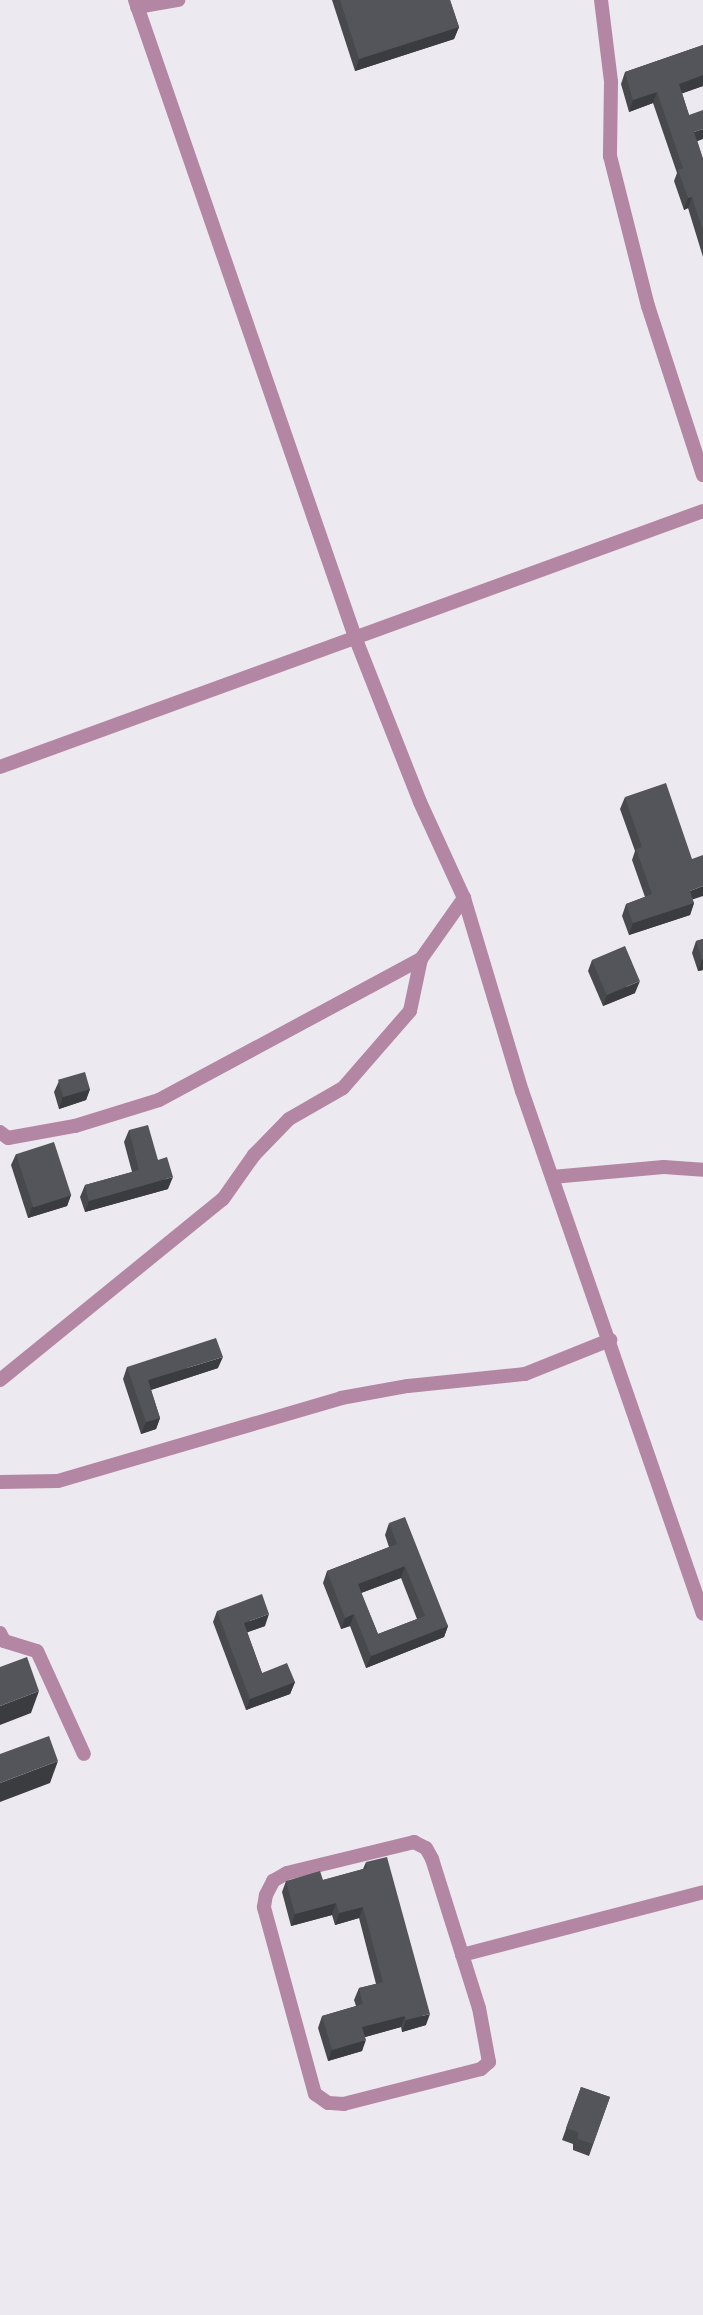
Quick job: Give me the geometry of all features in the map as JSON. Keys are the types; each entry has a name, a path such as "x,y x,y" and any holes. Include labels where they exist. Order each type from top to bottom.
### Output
{"street":[{"path":"178,0 136,3 355,637 419,802 464,898 522,1091 703,1614"},
{"path":"601,0 611,82 610,156 648,306 703,475"},
{"path":"0,767 703,511"},
{"path":"0,1380 223,1199 254,1155 289,1119 343,1088 410,1011 421,959 464,898"},
{"path":"0,1132 8,1138 75,1126 159,1100 421,959"},
{"path":"552,1178 664,1167 703,1170"},
{"path":"0,1482 58,1481 341,1398 408,1386 525,1374 610,1340"},
{"path":"0,1633 4,1641 37,1651 84,1754"},
{"path":"414,1842 426,1848 432,1859 462,1955 479,2008 489,2062 481,2069 344,2104 328,2103 315,2094 264,1907 266,1895 273,1881 287,1873 414,1842"},
{"path":"462,1955 703,1892"}],"building":[{"path":"340,0 450,0 459,27 359,59"},
{"path":"703,45 703,75 679,84 689,115 703,110 703,129 694,132 703,159 703,231 692,197 688,198 678,170 683,168 657,92 633,100 625,72"},
{"path":"666,783 692,859 703,855 703,886 690,891 694,903 633,923 626,904 652,894 636,849 642,847 625,797"},
{"path":"703,939 703,959 702,960 696,941"},
{"path":"625,946 640,981 607,995 592,960"},
{"path":"85,1072 90,1089 63,1097 58,1080"},
{"path":"148,1125 158,1160 167,1157 173,1177 89,1201 85,1185 139,1170 129,1130"},
{"path":"54,1142 71,1195 33,1208 16,1154"},
{"path":"216,1338 223,1357 148,1380 160,1418 146,1422 127,1367"},
{"path":"405,1517 448,1626 371,1656 354,1614 345,1618 327,1571 397,1544 389,1523","holes":["405,1566 425,1616 378,1634 358,1584"]},
{"path":"262,1594 269,1614 244,1623 262,1673 287,1663 295,1682 250,1699 217,1611"},
{"path":"27,1657 39,1691 0,1706 0,1667"},
{"path":"49,1736 58,1761 0,1783 0,1754"},
{"path":"387,1857 430,2014 406,2020 405,2016 362,2027 366,2040 332,2050 322,2016 363,2004 359,1988 383,1982 363,1907 339,1913 336,1903 295,1914 286,1881 320,1871 323,1880 367,1868 366,1862"},
{"path":"581,2087 610,2097 593,2144 578,2139 578,2132 566,2128"}]}
